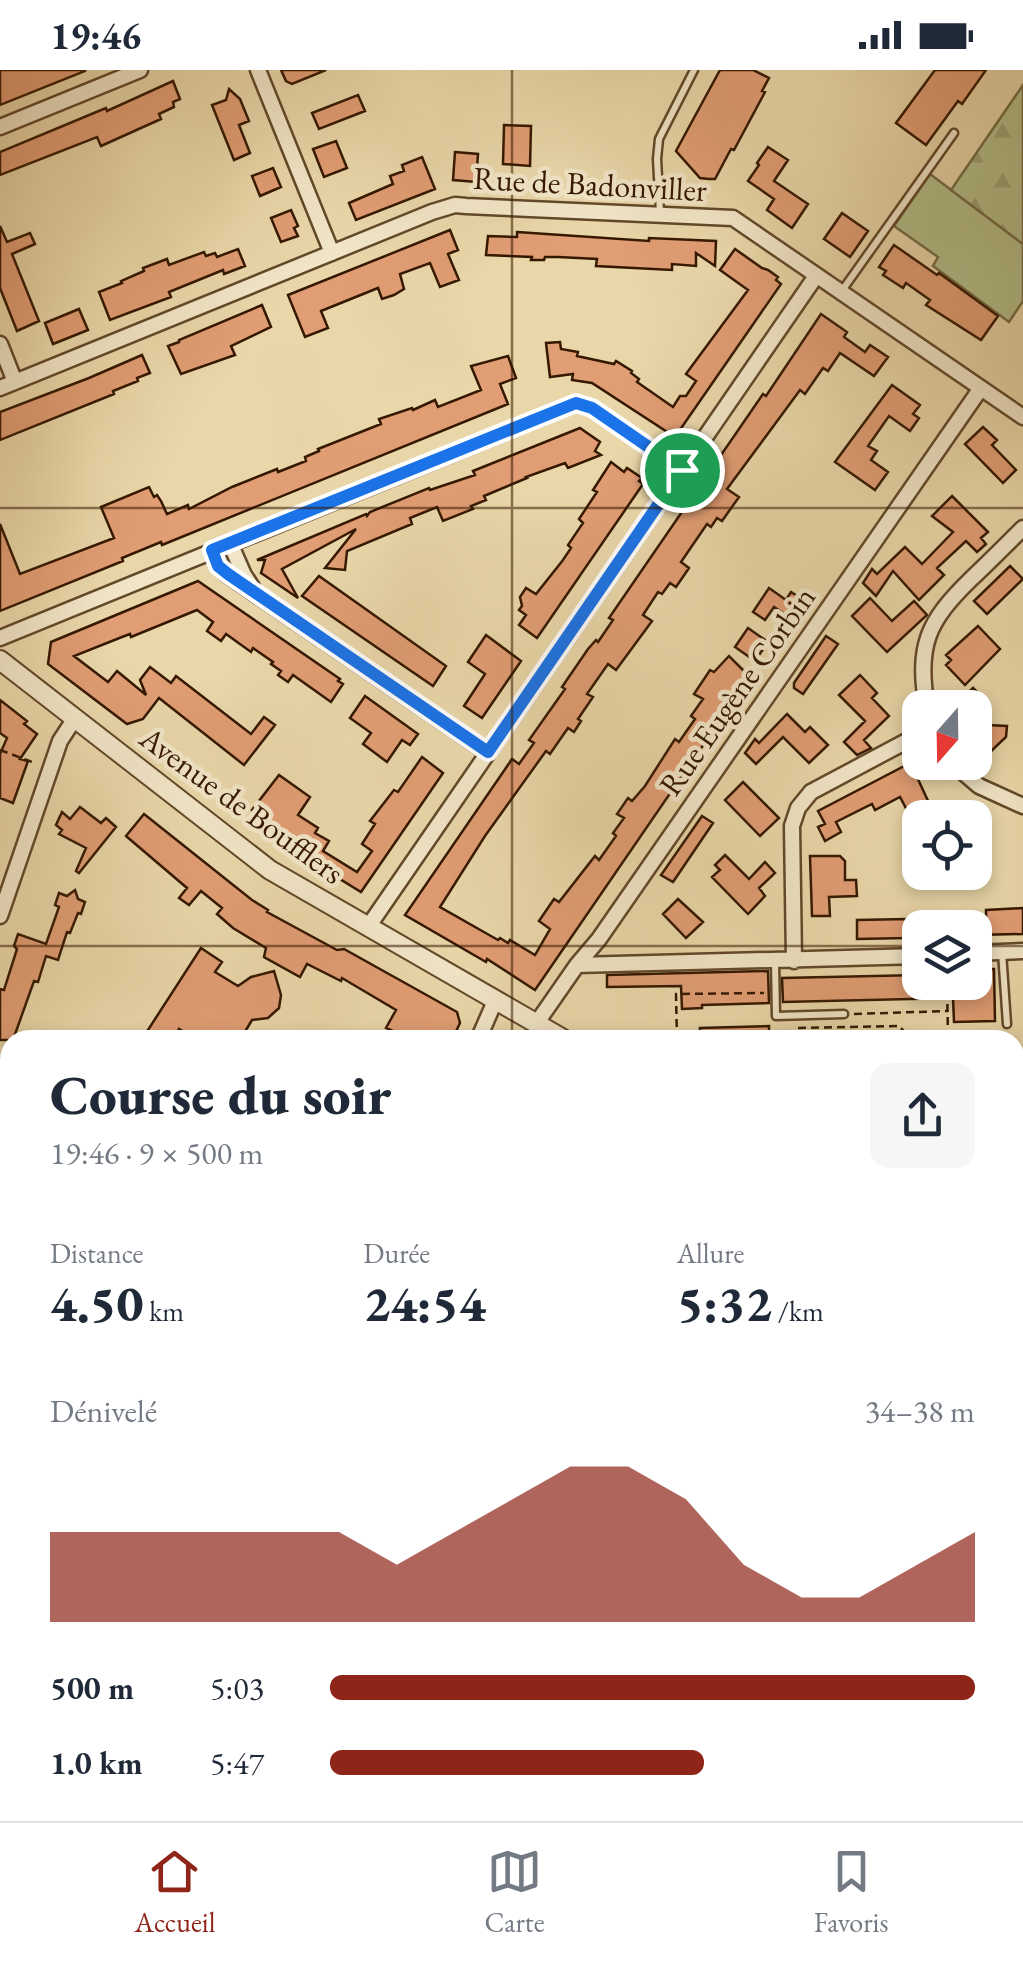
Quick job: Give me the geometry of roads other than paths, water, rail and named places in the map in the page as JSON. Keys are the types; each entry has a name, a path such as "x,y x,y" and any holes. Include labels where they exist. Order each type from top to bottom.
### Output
{"street":[{"path":"0,127 140,70"},
{"path":"258,70 332,253"},
{"name":"Rue de Badonviller","path":"0,388 455,206 733,218 1023,417"},
{"path":"368,927 816,276"},
{"path":"0,344 15,382"},
{"name":"Rue Eugène Corbin","path":"536,1024 599,939 980,388"},
{"path":"0,638 576,403 592,408 682,470"},
{"path":"926,690 924,660 935,619 946,603 1023,528"},
{"path":"230,543 255,591"},
{"path":"212,550 223,570 488,752"},
{"name":"Avenue de Boufflers","path":"0,660 270,870 547,1030"},
{"path":"0,916 62,734 74,718"},
{"path":"794,961 792,826 798,808 810,792 902,743"},
{"path":"972,780 1023,806"},
{"path":"992,952 1023,952"},
{"path":"577,965 902,957"},
{"path":"482,1030 495,1001"}],"lane":[{"path":"660,214 657,148 663,128 694,70"},
{"path":"840,293 954,133"},
{"path":"1002,952 1007,1024"},
{"path":"775,961 776,1016 844,1014"}]}
